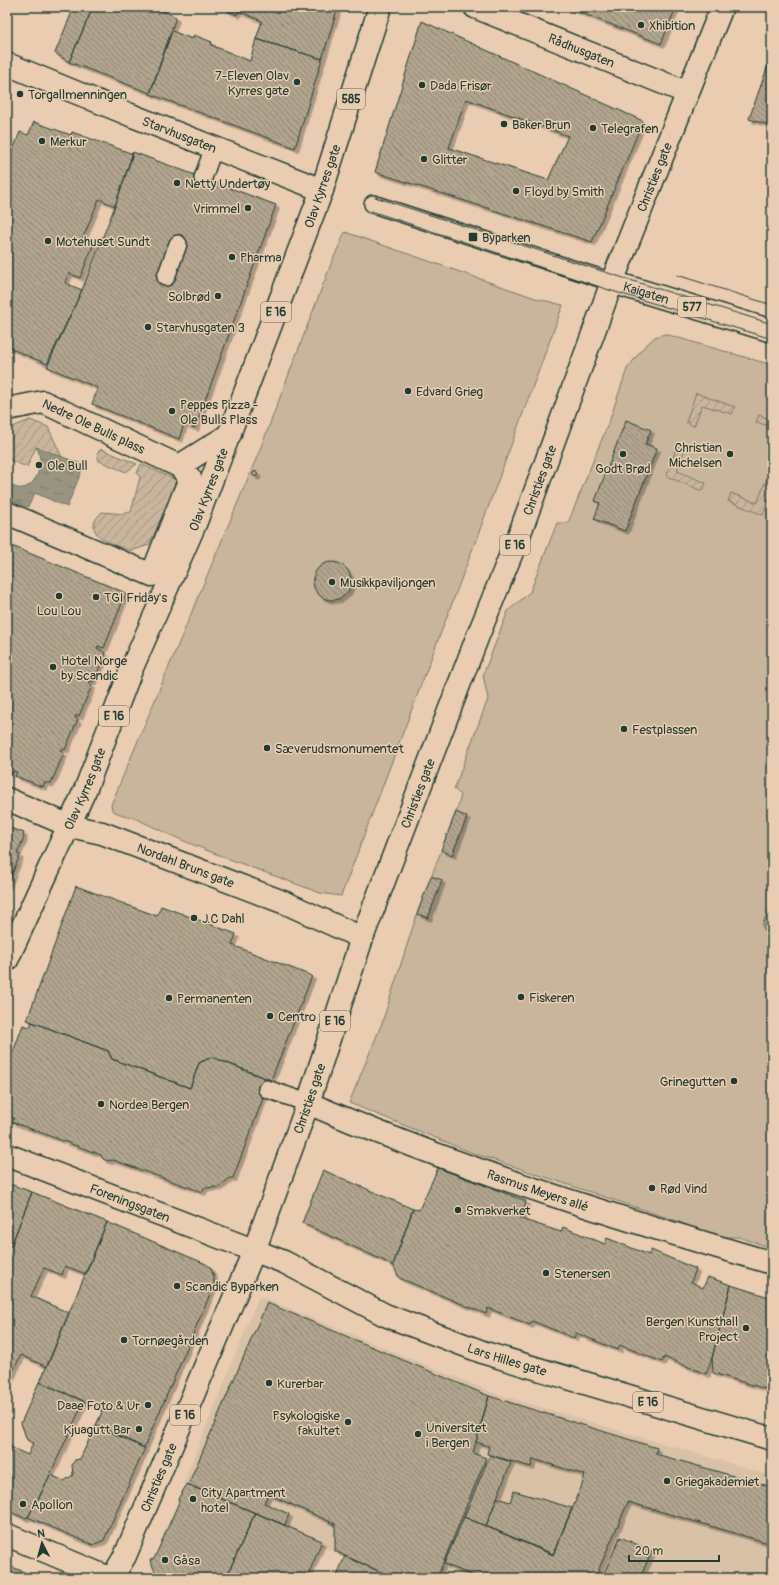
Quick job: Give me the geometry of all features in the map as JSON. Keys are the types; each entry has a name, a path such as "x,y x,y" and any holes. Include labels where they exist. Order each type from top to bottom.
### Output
{"main road":[{"name":"Olav Kyrres gate","path":"7,960 70,826 99,756 131,670 196,524 322,190 380,7"},
{"name":"Rådhusgaten","path":"475,7 688,93"},
{"name":"Christies gate","path":"112,1578 125,1556 254,1251 308,1103 362,938 521,530 612,282 722,7"},
{"name":"Starvhusgaten","path":"7,64 133,116 322,190"},
{"name":"Kaigaten","path":"612,282 772,331"},
{"name":"Nedre Ole Bulls plass","path":"7,409 43,402 178,466 190,478 152,575 149,587 159,606"},
{"path":"178,466 230,434"},
{"path":"7,512 152,575"},
{"name":"Nordahl Bruns gate","path":"7,799 70,826 102,833 288,904 362,938"},
{"name":"Rasmus Meyers allé","path":"308,1103 359,1125 452,1160 586,1206 772,1263"},
{"name":"Foreningsgaten","path":"7,1155 254,1251"},
{"name":"Lars Hilles gate","path":"254,1251 284,1262 385,1315 485,1353 772,1439"},
{"path":"7,1535 109,1578"}],"lane":[{"path":"204,178 214,147"},
{"path":"373,204 612,282"},
{"path":"166,277 178,244"},
{"path":"267,1089 308,1103"}],"shaded area":[{"name":"Byparken","path":"345,232 538,299 563,305 341,896 320,893 207,850 137,819 115,812 112,810 111,805 261,447 331,264"},
{"path":"665,334 772,365 772,1248 738,1237 720,1237 700,1231 677,1221 473,1153 349,1103 382,1023 417,914 456,812 461,795 454,789 488,699 483,675 508,611 530,592 557,523 568,523 610,419 627,369 643,348 655,337"},
{"path":"696,393 735,407 732,414 702,405 694,426 686,422"},
{"path":"759,415 772,420 772,427 756,422"},
{"path":"30,420 48,427 62,457 36,447 27,467 7,459 7,434 10,428"},
{"path":"677,446 685,449 677,471 706,483 702,491 666,476"},
{"path":"101,449 137,464 126,472 99,461 97,453"},
{"path":"141,464 179,481 149,545 131,551 102,538 96,533 94,527 95,520 102,512 123,514 131,512 140,477 137,473"},
{"path":"767,478 772,480 772,491 763,515 728,501 731,493 757,503"},
{"name":"Universitet i Bergen","path":"259,1296 494,1393 772,1476 772,1578 392,1578 183,1484"}],"water":[{"path":"36,447 84,465 67,507 35,493 28,507 7,499 7,483 17,488 24,488 30,485 38,474 40,460"},
{"path":"772,901 772,946 762,925"}],"building":[{"path":"74,7 93,7 69,62 55,53"},
{"path":"93,7 162,7 161,10 176,17 150,93 69,62"},
{"path":"225,7 338,7 322,59 256,39 262,21 238,11 237,15 224,9"},
{"name":"Xhibition","path":"566,7 676,7 661,44"},
{"name":"Telegrafen","path":"422,21 643,121 592,242 375,172","holes":["466,99 568,136 548,180 449,148"]},
{"path":"172,31 192,39 194,35 212,42 211,45 250,61 256,39 322,59 295,148 150,94"},
{"path":"772,54 772,126 749,119"},
{"name":"Motehuset Sundt","path":"34,122 71,135 72,132 133,154 115,206 99,199 83,238 94,243 80,278 69,273 65,283 82,290 47,364 7,347 7,165 20,132 28,135"},
{"name":"Starvhusgaten 3","path":"133,152 276,205 195,428 184,424 179,439 92,404 98,388 47,367 82,290 115,206"},
{"path":"626,420 651,430 645,444 657,448 625,531 594,519 600,503 595,501"},
{"path":"253,472 257,472 257,476 253,476"},
{"name":"Hotel Norge by Scandic","path":"7,544 126,593 104,648 98,646 97,648 106,653 93,682 90,681 89,684 92,685 79,716 76,715 75,718 78,719 65,750 62,748 60,751 64,753 51,783 44,783 43,787 15,776 17,772 13,771 12,774 7,772"},
{"name":"Musikkpaviljongen","path":"332,562 345,568 351,581 345,594 332,600 319,594 313,581 319,568"},
{"path":"456,812 467,817 452,855 441,850"},
{"path":"7,827 24,833 24,837 17,854 20,855 7,886"},
{"path":"431,876 442,880 428,918 417,914"},
{"name":"Permanenten","path":"76,886 157,916 161,906 236,934 232,945 312,976 271,1080 212,1057 199,1063 190,1088 112,1059 108,1051 27,1020"},
{"path":"32,1022 108,1051 112,1059 190,1088 199,1063 212,1057 264,1078 262,1083 268,1085 233,1178 230,1178 219,1187 204,1188 202,1192 113,1160 108,1161 103,1159 101,1155 12,1122 14,1118 7,1113 7,1068 23,1025 30,1027"},
{"name":"Stenersen","path":"438,1168 526,1201 521,1219 561,1232 563,1227 605,1244 607,1238 649,1255 651,1250 696,1269 691,1282 703,1288 708,1277 731,1285 712,1358 706,1374 664,1357 662,1362 620,1345 618,1350 576,1333 574,1338 532,1321 530,1325 488,1308 486,1314 399,1278 393,1265 413,1209 419,1210"},
{"path":"323,1170 413,1209 393,1265 302,1223"},
{"path":"7,1183 32,1192 11,1246 7,1244"},
{"path":"32,1192 107,1222 86,1274 65,1266 62,1275 44,1268 31,1296 69,1313 47,1367 21,1355 13,1371 7,1368 7,1251 9,1245 11,1246"},
{"name":"Tornøegården","path":"107,1222 206,1264 210,1267 214,1276 214,1285 144,1448 96,1425 103,1410 40,1382"},
{"name":"Bergen Kunsthall Project","path":"731,1285 772,1298 772,1391 713,1373 712,1358"},
{"name":"Psykologiske fakultet","path":"267,1303 489,1396 473,1453 486,1458 437,1578 394,1578 345,1556 335,1551 335,1524 268,1494 264,1503 289,1514 285,1525 188,1485"},
{"path":"7,1368 13,1371 7,1385"},
{"path":"39,1382 84,1401 41,1494 28,1517 24,1518 11,1512 7,1507 7,1439 10,1447 28,1455 33,1443 27,1440 21,1423"},
{"name":"Griegakademiet","path":"489,1396 657,1448 656,1454 772,1487 772,1544 628,1502 595,1578 479,1578 444,1564 464,1517 553,1555 585,1475 533,1459 531,1467 487,1454 489,1446 476,1442"},
{"path":"96,1425 145,1448 104,1540 93,1545 28,1517 51,1475 64,1481 73,1475 72,1465 75,1460 80,1459"},
{"path":"490,1455 511,1462 486,1526 464,1517"},
{"path":"187,1484 255,1513 226,1578 172,1578 160,1573 156,1574 150,1560 154,1559 179,1502 178,1499"},
{"path":"514,1491 572,1508 553,1554 486,1526 497,1498 510,1502"},
{"path":"255,1513 322,1541 307,1578 226,1578"},
{"path":"620,1537 652,1551 640,1578 602,1578"},
{"path":"345,1556 394,1578 336,1578"},
{"path":"7,1565 39,1578 7,1578"}],"tram line":[{"path":"375,197 614,275 772,324"},
{"path":"371,211 609,290 772,339"},
{"path":"677,275 772,305"}],"place":[{"name":"Xhibition","path":"641,25"},
{"name":"7-Eleven Olav Kyrres gate","path":"297,82"},
{"name":"Dada Frisør","path":"422,85"},
{"name":"Torgallmenningen","path":"20,94"},
{"name":"Baker Brun","path":"504,124"},
{"name":"Telegrafen","path":"593,128"},
{"name":"Merkur","path":"42,141"},
{"name":"Glitter","path":"424,159"},
{"name":"Netty Undertøy","path":"177,183"},
{"name":"Floyd by Smith","path":"516,191"},
{"name":"Vrimmel","path":"248,208"},
{"name":"Byparken","path":"473,237"},
{"name":"Motehuset Sundt","path":"48,241"},
{"name":"Pharma","path":"232,257"},
{"name":"Solbrød","path":"218,296"},
{"name":"Starvhusgaten 3","path":"148,327"},
{"name":"Edvard Grieg","path":"408,391"},
{"name":"Peppes Pizza - Ole Bulls Plass","path":"172,411"},
{"name":"Godt Brød","path":"623,454"},
{"name":"Christian Michelsen","path":"730,454"},
{"name":"Ole Bull","path":"39,465"},
{"name":"Musikkpaviljongen","path":"332,582"},
{"name":"Lou Lou","path":"59,596"},
{"name":"TGI Friday's","path":"96,597"},
{"name":"Hotel Norge by Scandic","path":"53,667"},
{"name":"Festplassen","path":"624,729"},
{"name":"Sæverudsmonumentet","path":"267,748"},
{"name":"J.C Dahl","path":"194,918"},
{"name":"Fiskeren","path":"521,997"},
{"name":"Permanenten","path":"169,998"},
{"name":"Centro","path":"270,1016"},
{"name":"Grinegutten","path":"734,1081"},
{"name":"Nordea Bergen","path":"101,1104"},
{"name":"Rød Vind","path":"652,1188"},
{"name":"Smakverket","path":"458,1210"},
{"name":"Stenersen","path":"546,1273"},
{"name":"Scandic Byparken","path":"177,1286"},
{"name":"Bergen Kunsthall Project","path":"746,1328"},
{"name":"Tornøegården","path":"124,1340"},
{"name":"Kurerbar","path":"269,1383"},
{"name":"Daae Foto & Ur","path":"148,1405"},
{"name":"Psykologiske fakultet","path":"348,1422"},
{"name":"Kjuagutt Bar","path":"139,1429"},
{"name":"Universitet i Bergen","path":"418,1434"},
{"name":"Griegakademiet","path":"667,1481"},
{"name":"City Apartment hotel","path":"193,1499"},
{"name":"Apollon","path":"23,1504"},
{"name":"Gåsa","path":"165,1560"}]}
